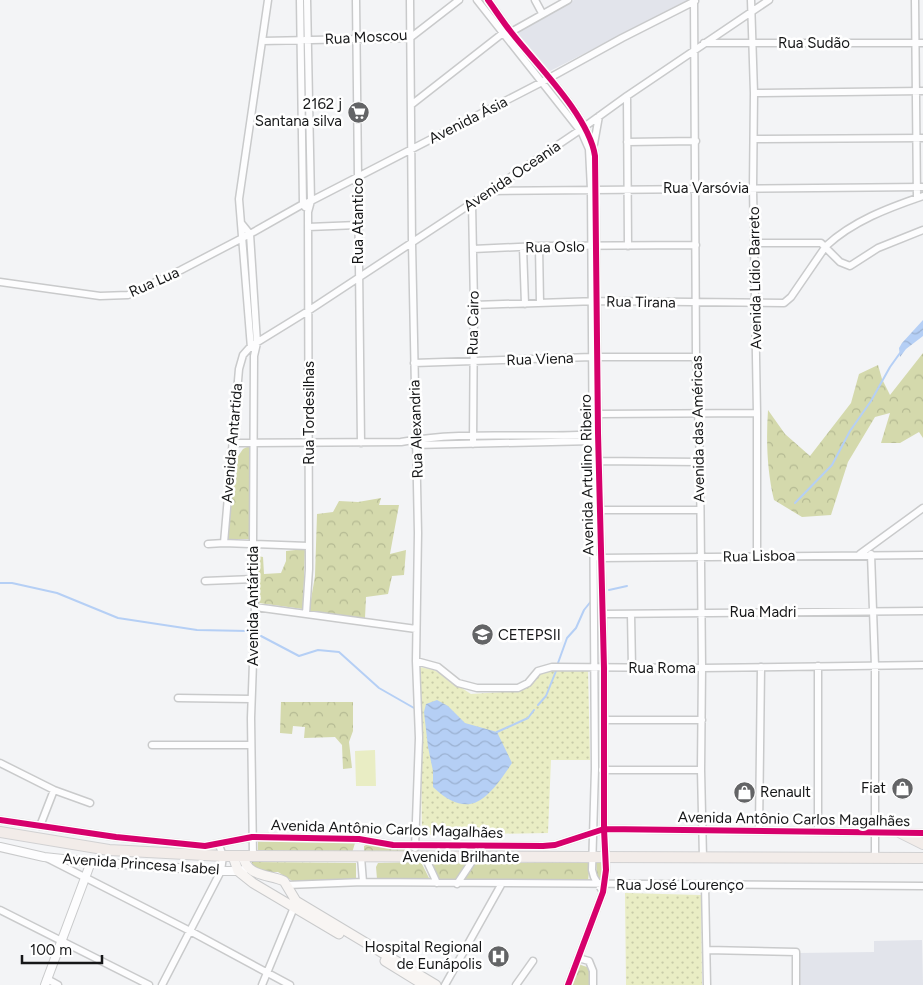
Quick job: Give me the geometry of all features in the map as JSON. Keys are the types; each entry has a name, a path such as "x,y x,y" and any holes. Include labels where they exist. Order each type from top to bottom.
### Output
{"main road":[{"name":"Avenida Brilhante","path":"0,832 109,850 238,856 923,858"},
{"path":"901,833 923,844"},
{"path":"238,856 252,872 282,880 287,886 295,904"},
{"name":"Avenida Princesa Isabel","path":"238,856 238,871 279,898"},
{"path":"266,890 274,878"},
{"path":"287,886 279,898 295,904 430,984"}],"street":[{"name":"Avenida Antártida","path":"254,344 239,198 268,0"},
{"path":"300,0 303,204 308,212"},
{"name":"Rua Tordesilhas","path":"306,614 309,569 310,443 308,212 311,201 307,0"},
{"name":"Rua Atantico","path":"356,0 361,443"},
{"name":"Rua Alexandria","path":"410,0 412,243 417,442 416,661 419,738 415,846 419,857"},
{"name":"Rua Moscou","path":"262,40 410,38 459,0"},
{"name":"Avenida Artulino Ribeiro","path":"477,0 549,78 593,148 595,437 598,558 604,668 604,828 607,858 601,885"},
{"path":"488,0 507,33"},
{"path":"535,0 542,13"},
{"path":"411,105 507,33 568,0"},
{"name":"Avenida Lídio Barreto","path":"751,0 754,93 753,188 757,413 757,556"},
{"name":"Avenida Oceania","path":"254,344 308,311 358,276 472,203 769,0"},
{"path":"754,243 823,245 867,218 920,197 920,91 915,43 915,0"},
{"name":"Avenida das Américas","path":"695,1 696,357 700,462 703,858"},
{"name":"Avenida Ásia","path":"242,238 303,204 542,82 695,1"},
{"name":"Avenida Artulino Ribeiro","path":"507,33 542,82 582,128 589,149 594,189"},
{"name":"Rua Sudão","path":"704,43 923,43"},
{"path":"754,93 920,91"},
{"path":"626,96 628,246"},
{"path":"593,148 599,116"},
{"path":"754,139 920,138"},
{"path":"627,142 696,141"},
{"name":"Rua Varsóvia","path":"489,191 920,186"},
{"name":"Rua Cairo","path":"472,203 474,305 472,362 473,444"},
{"path":"242,224 250,234"},
{"path":"308,227 358,225"},
{"path":"823,245 840,262 850,266 878,248 923,230"},
{"name":"Avenida Antártida","path":"162,985 221,870 238,856 252,837 251,699 254,607 254,344 250,234"},
{"name":"Rua Lua","path":"0,282 100,296 128,295 242,238"},
{"name":"Rua Oslo","path":"473,249 539,246 696,245"},
{"name":"Rua Tirana","path":"474,305 594,301 780,303 791,297 823,245"},
{"path":"539,246 540,304"},
{"path":"523,247 525,304"},
{"name":"Avenida Antartida","path":"224,542 239,368 244,355 254,344"},
{"name":"Avenida Artulino Ribeiro","path":"595,357 598,414 595,437"},
{"name":"Rua Viena","path":"414,363 595,357 696,357"},
{"path":"598,414 757,413"},
{"path":"417,442 472,436 595,437"},
{"path":"233,443 417,442 473,444 595,437"},
{"path":"596,461 700,462"},
{"path":"860,554 923,508"},
{"path":"597,510 699,510"},
{"path":"208,544 224,542 308,546"},
{"name":"Rua Lisboa","path":"598,558 700,558 860,554 923,555"},
{"path":"871,554 875,666 875,858"},
{"name":"Avenida Artulino Ribeiro","path":"598,558 594,667 595,770 592,870 601,885"},
{"path":"205,581 254,579"},
{"path":"254,607 416,629"},
{"name":"Rua Madri","path":"602,614 923,612"},
{"path":"631,614 632,668"},
{"name":"Rua Roma","path":"416,661 438,668 458,683 477,688 518,688 528,682 538,671 552,667 702,668 923,665"},
{"path":"818,666 818,831"},
{"path":"759,830 761,667"},
{"path":"178,698 251,699"},
{"path":"605,720 702,720"},
{"path":"152,744 251,745"},
{"path":"0,763 54,790 90,803"},
{"path":"595,770 701,770"},
{"path":"40,826 54,790"},
{"name":"Avenida Antônio Carlos Magalhães","path":"0,820 157,842 205,846 252,837 359,839 393,845 415,846 551,845 594,833 604,828 923,833"},
{"path":"218,844 238,856"},
{"name":"Avenida Princesa Isabel","path":"0,847 44,857 91,862 238,871 248,868"},
{"path":"44,857 190,931 290,985"},
{"path":"361,857 363,882"},
{"path":"419,857 437,883"},
{"path":"456,884 475,857"},
{"path":"58,985 46,982 91,862"},
{"name":"Rua José Lourenço","path":"287,886 363,882 923,886"},
{"path":"445,985 501,885 499,884"},
{"path":"568,985 603,892 601,885"},
{"path":"705,885 707,985"},
{"path":"262,985 295,904"},
{"path":"0,910 149,985"},
{"path":"707,950 796,952 796,985"},
{"path":"578,958 589,962 593,971 593,985"},
{"path":"516,985 532,961"}],"shaded area":[{"path":"574,0 689,0 550,71 515,30"},
{"path":"922,940 923,985 800,985 799,953 874,952 874,941"}],"green space":[{"path":"923,353 923,438 919,432 900,443 881,443 890,413 875,417 848,462 831,515 802,517 774,500 768,455 768,410 785,434 810,456 851,403 859,374 878,365 890,395"},
{"path":"251,445 250,539 228,539 234,462 243,449"},
{"path":"381,498 379,505 399,505 390,554 406,550 404,575 392,576 388,594 366,597 365,618 309,611 315,576 317,514 333,512 339,501 358,502"},
{"path":"305,549 303,609 259,603 257,556 263,557 264,574 281,573 286,561 286,551"},
{"path":"420,667 434,670 471,694 519,691 549,667 588,669 590,760 551,760 548,833 422,835"},
{"path":"281,702 353,702 353,731 349,742 352,768 343,769 342,745 335,737 304,738 305,727 293,726 292,734 280,733"},
{"path":"375,750 376,786 356,786 355,751"},
{"path":"258,841 352,841 355,843 352,853 258,852"},
{"path":"368,844 395,849 411,849 411,854 366,853 364,846"},
{"path":"588,861 588,881 461,880 473,864"},
{"path":"252,862 356,863 356,879 294,882 278,872 265,872 252,866"},
{"path":"421,862 430,880 377,879 376,867 378,863"},
{"path":"596,862 603,862 603,873 600,879 597,878"},
{"path":"468,863 456,881 440,880 431,864"},
{"path":"625,893 701,895 702,985 626,985"},
{"path":"578,964 587,967 590,971 591,985 571,985"}],"water":[{"path":"923,320 923,336 906,349 900,357 899,348 902,343"},
{"path":"437,700 448,706 465,723 497,732 512,763 487,795 478,801 469,804 458,803 446,798 433,787 433,771 424,712 426,704"}],"waterway":[{"path":"795,503 832,465 850,431 900,353"},
{"path":"0,583 12,583 57,593 118,618 197,630 248,631"},
{"path":"609,590 627,586"},
{"path":"558,663 567,638 576,628 584,610 592,600"},
{"path":"261,636 299,656 318,650 339,652 379,688 414,708"},
{"path":"538,705 546,696 556,671"},
{"path":"497,732 528,718 534,710"}],"cycle path":[{"path":"488,0 511,32 560,91 583,124 591,140 595,156 606,870 603,892 568,985"},
{"path":"0,820 116,837 205,846 252,837 359,839 393,845 543,846 555,845 604,829 923,833"}],"place":[{"name":"2162 j Santana silva","path":"358,113"},
{"name":"CETEPSII","path":"482,635"},
{"name":"Fiat","path":"902,788"},
{"name":"Renault","path":"744,792"},
{"name":"Hospital Regional de Eunápolis","path":"498,956"}]}
